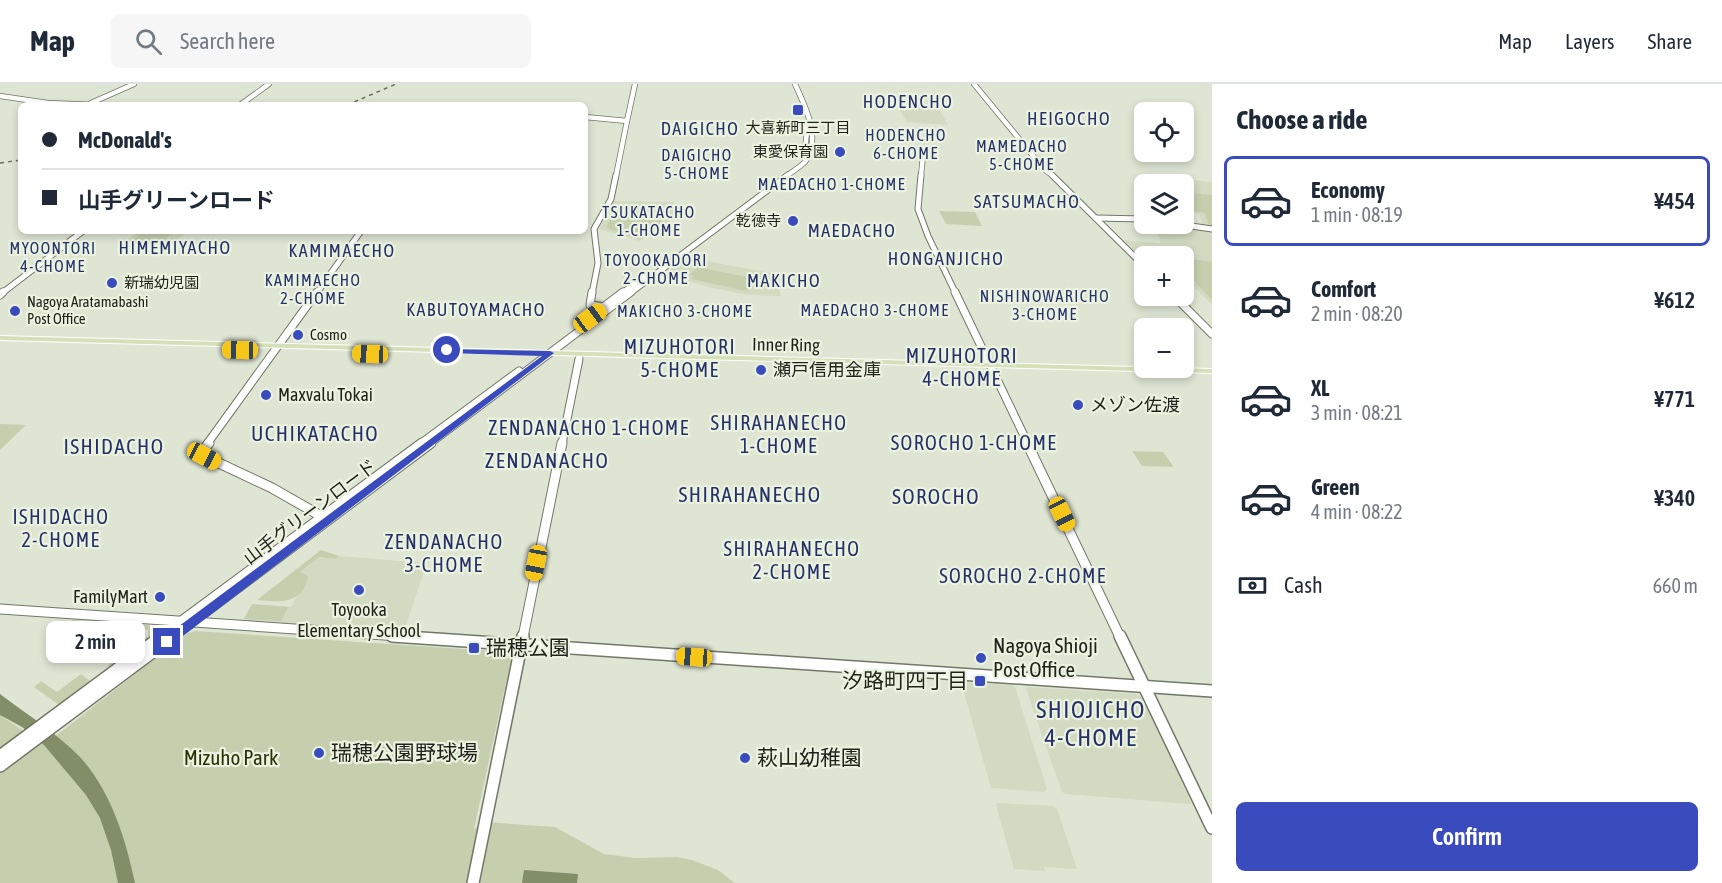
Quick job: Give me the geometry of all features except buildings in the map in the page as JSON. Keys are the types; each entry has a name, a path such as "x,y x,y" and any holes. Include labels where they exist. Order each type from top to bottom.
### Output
{"main road":[{"name":"Inner Ring","path":"0,338 543,356 992,367 1212,376"},
{"name":"Inner Ring","path":"0,343 276,348"},
{"name":"Inner Ring","path":"543,356 579,359 1212,371"}],"street":[{"path":"95,102 134,84"},
{"path":"244,102 269,84"},
{"path":"252,102 274,84"},
{"path":"616,306 590,305 598,263 594,229 611,199 635,84"},
{"name":"山手グリーンロード","path":"58,719 179,623 321,516 616,306 804,163 810,154 813,138 793,84"},
{"name":"山手グリーンロード","path":"0,766 20,747 191,623 543,356 604,307 802,159 807,130 793,84"},
{"path":"974,84 1044,169 1052,174"},
{"path":"980,84 1052,174 1134,256"},
{"path":"0,96 42,102"},
{"path":"588,117 627,121"},
{"path":"923,155 918,209 928,236 1212,828"},
{"path":"1096,218 1134,219"},
{"path":"1194,226 1212,229"},
{"path":"0,289 71,234"},
{"path":"0,295 79,234"},
{"path":"321,516 272,488 204,456 202,452 359,234"},
{"path":"1184,306 1212,334"},
{"path":"473,883 579,359"},
{"path":"0,609 179,623 1212,691"},
{"name":"山手グリーンロード","path":"0,756 20,747"}],"shaded area":[{"path":"897,106 938,107 948,125 907,122"},
{"path":"1194,180 1212,182 1212,227 1202,226 1200,214 1194,213"},
{"path":"614,201 674,202 674,218 640,241 599,229"},
{"path":"1194,227 1212,230 1212,305 1194,286 1194,246 1134,246 1134,251 1123,240 1161,243 1158,234 1194,234"},
{"path":"134,234 184,234 171,245 124,243"},
{"path":"686,257 776,274 781,296 749,295 708,287 665,274"},
{"name":"Toyooka Elementary School","path":"339,556 427,563 405,628 401,631 243,620 252,604 291,607 308,576 300,572 319,557 336,559"},
{"path":"961,682 1015,687 1047,789 1044,792 991,788"},
{"path":"1028,687 1136,694 1143,698 1191,802 1189,804 1062,792 1026,689"},
{"path":"0,694 62,740 91,770 109,800 116,817 135,883 118,883 111,850 100,818 86,795 44,745 22,727 0,715"},
{"path":"997,803 1053,806 1057,809 1077,869 1044,867 1045,871 1014,869"},
{"path":"524,870 578,874 577,883 522,883"}],"green space":[{"path":"1194,193 1212,195 1212,226 1208,225 1205,213 1194,211"},
{"path":"939,211 975,212 982,226 946,224"},
{"path":"612,214 633,215 632,219 660,220 666,223 640,239 606,228"},
{"path":"140,234 171,234 163,241 131,242"},
{"path":"1194,259 1212,262 1212,300 1196,283"},
{"path":"697,267 755,279 746,291 691,279 694,276 689,275"},
{"path":"0,424 26,425 0,450"},
{"path":"1132,451 1163,452 1174,467 1142,466"},
{"path":"321,550 339,556 336,559 319,557 300,572 308,576 301,592 296,597 282,601 257,600"},
{"path":"252,604 288,607 281,621 244,619"},
{"path":"73,620 159,626 159,635 114,669 108,665 148,636 148,630 70,625"},
{"name":"Mizuho Park","path":"196,631 508,652 512,655 474,829 485,822 555,827 604,854 635,858 677,857 692,860 718,870 735,883 0,883 0,715 44,745 188,633"},
{"path":"81,674 94,684 62,707 34,687 41,681 57,692"}],"railway":[{"path":"354,102 396,84"},
{"path":"0,163 18,160"}],"place":[{"name":"大喜新町三丁目","path":"798,110"},
{"name":"東愛保育園","path":"840,152"},
{"name":"乾徳寺","path":"793,221"},
{"name":"新瑞幼児園","path":"112,283"},
{"name":"Nagoya Aratamabashi Post Office","path":"15,311"},
{"name":"Cosmo","path":"298,335"},
{"name":"瀬戸信用金庫","path":"761,370"},
{"name":"Maxvalu Tokai","path":"266,395"},
{"name":"メゾン佐渡","path":"1078,405"},
{"name":"Toyooka Elementary School","path":"359,590"},
{"name":"FamilyMart","path":"160,597"},
{"name":"瑞穂公園","path":"474,648"},
{"name":"Nagoya Shioji Post Office","path":"981,658"},
{"name":"汐路町四丁目","path":"980,681"},
{"name":"瑞穂公園野球場","path":"319,753"},
{"name":"萩山幼稚園","path":"745,758"}],"district":[{"name":"HODENCHO","path":"908,102"},
{"name":"HEIGOCHO","path":"1069,119"},
{"name":"DAIGICHO","path":"700,129"},
{"name":"HODENCHO 6-CHOME","path":"906,144"},
{"name":"MAMEDACHO 5-CHOME","path":"1022,155"},
{"name":"DAIGICHO 5-CHOME","path":"697,164"},
{"name":"MAEDACHO 1-CHOME","path":"832,184"},
{"name":"SATSUMACHO","path":"1027,202"},
{"name":"TSUKATACHO 1-CHOME","path":"649,221"},
{"name":"MAEDACHO","path":"852,231"},
{"name":"HIMEMIYACHO","path":"175,248"},
{"name":"KAMIMAECHO","path":"342,251"},
{"name":"MYOONTORI 4-CHOME","path":"53,257"},
{"name":"HONGANJICHO","path":"946,259"},
{"name":"TOYOOKADORI 2-CHOME","path":"656,269"},
{"name":"MAKICHO","path":"784,281"},
{"name":"KAMIMAECHO 2-CHOME","path":"313,289"},
{"name":"NISHINOWARICHO 3-CHOME","path":"1045,305"},
{"name":"KABUTOYAMACHO","path":"476,310"},
{"name":"MAEDACHO 3-CHOME","path":"875,310"},
{"name":"MAKICHO 3-CHOME","path":"685,311"},
{"name":"MIZUHOTORI 5-CHOME","path":"680,358"},
{"name":"MIZUHOTORI 4-CHOME","path":"962,368"},
{"name":"ZENDANACHO 1-CHOME","path":"589,428"},
{"name":"UCHIKATACHO","path":"315,434"},
{"name":"SHIRAHANECHO 1-CHOME","path":"779,434"},
{"name":"SOROCHO 1-CHOME","path":"974,443"},
{"name":"ISHIDACHO","path":"114,447"},
{"name":"ZENDANACHO","path":"547,461"},
{"name":"SHIRAHANECHO","path":"750,495"},
{"name":"SOROCHO","path":"936,497"},
{"name":"ISHIDACHO 2-CHOME","path":"61,528"},
{"name":"ZENDANACHO 3-CHOME","path":"444,554"},
{"name":"SHIRAHANECHO 2-CHOME","path":"792,560"},
{"name":"SOROCHO 2-CHOME","path":"1023,576"},
{"name":"SHIOJICHO 4-CHOME","path":"1091,724"}],"route":[{"path":"167,642 550,353 447,350"}]}
